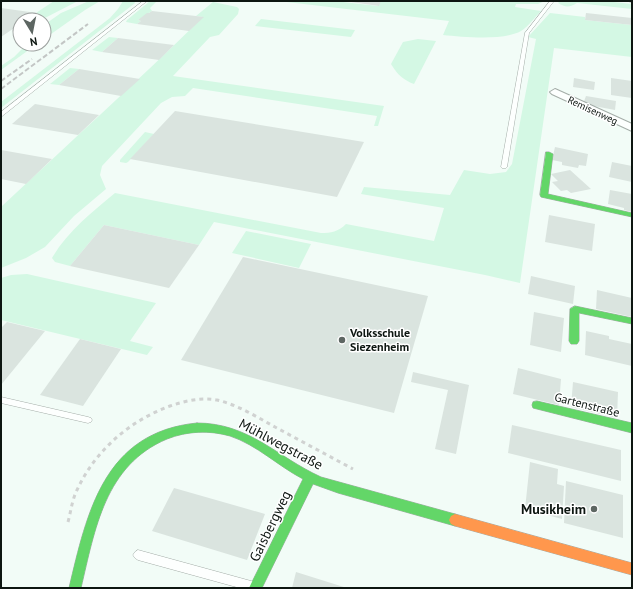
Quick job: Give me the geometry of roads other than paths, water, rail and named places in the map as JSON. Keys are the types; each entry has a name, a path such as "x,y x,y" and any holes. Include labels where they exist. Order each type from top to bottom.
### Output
{"street":[{"name":"Remisenweg","path":"555,92 632,128"},
{"path":"549,154 544,195 632,215"},
{"path":"574,341 575,308 632,321"},
{"name":"Gartenstraße","path":"537,405 632,428"},
{"name":"Mühlwegstraße","path":"75,588 94,517 103,493 114,472 133,453 157,437 183,429 208,427 232,432 256,443 310,477 344,489 632,569"},
{"name":"Gaisbergweg","path":"255,587 310,477"}],"lane":[{"path":"1,115 145,1"},
{"path":"504,167 527,33 552,1"},
{"path":"1,400 88,420"},
{"path":"138,555 255,587"}],"railway":[{"path":"1,89 88,24"},
{"path":"1,81 32,59"}],"place":[{"name":"Volksschule Siezenheim","path":"342,340"},
{"name":"Musikheim","path":"594,509"}]}
